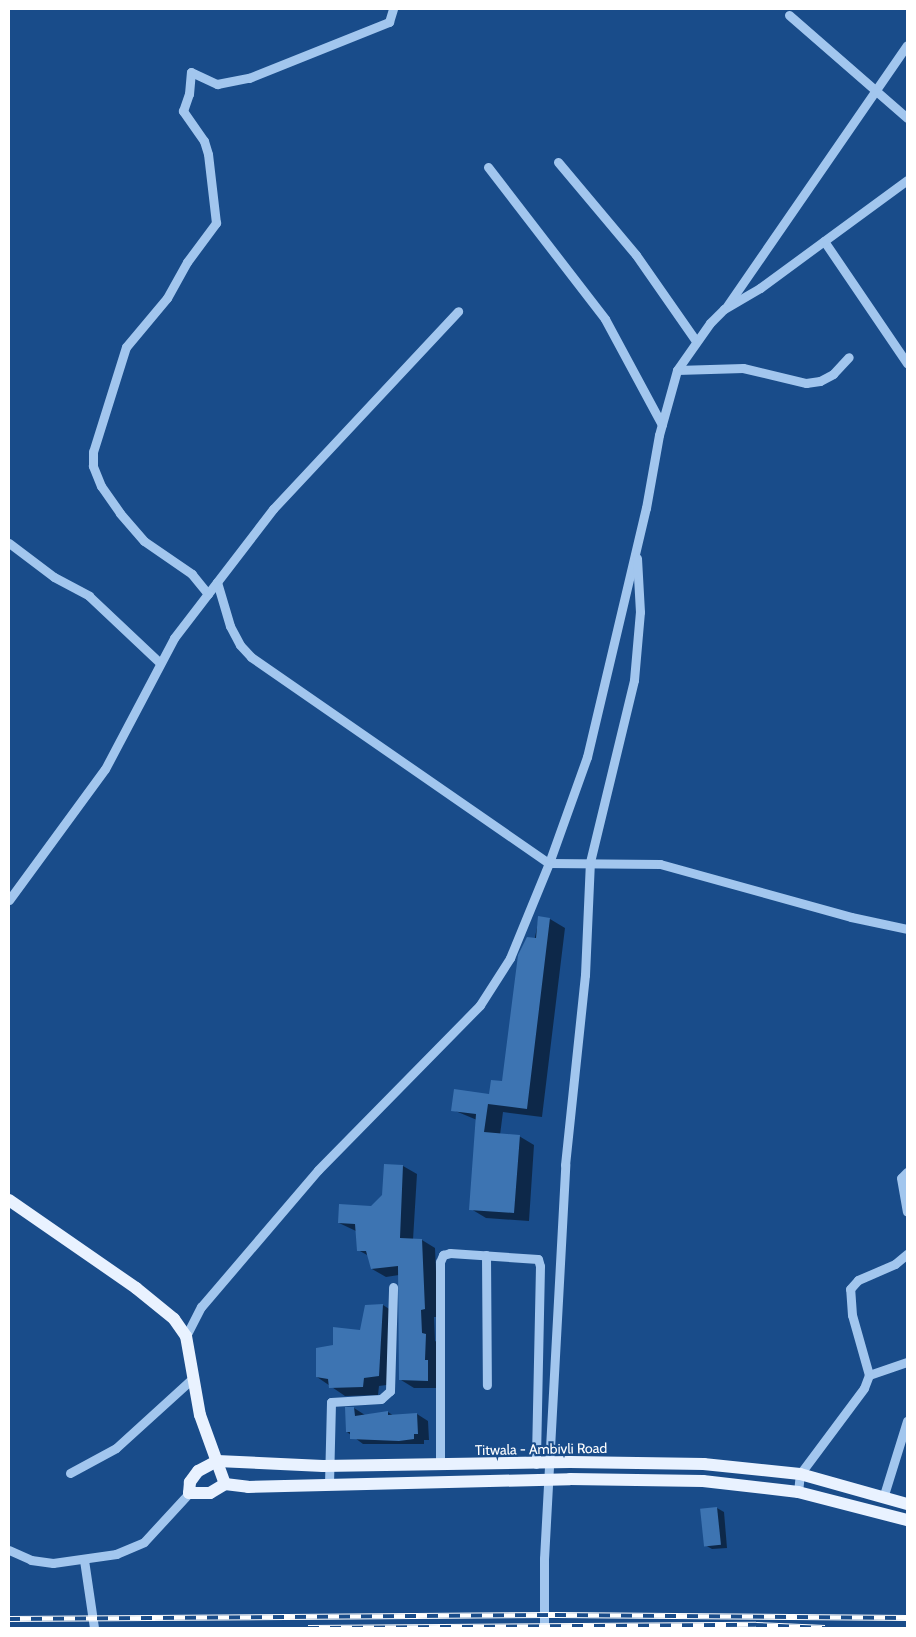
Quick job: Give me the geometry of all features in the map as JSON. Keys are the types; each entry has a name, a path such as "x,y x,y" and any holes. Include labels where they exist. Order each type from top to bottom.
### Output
{"main road":[{"path":"9,1200 136,1288 174,1319 186,1336 200,1415 224,1484"},
{"path":"217,1461 198,1470 190,1482 189,1493 210,1493 224,1484 248,1486 570,1479 693,1481 798,1492 907,1520"},
{"name":"Titwala - Ambivli Road","path":"217,1461 330,1466 704,1464 800,1474 907,1504"}],"street":[{"path":"208,594 192,574 144,541 120,513 101,486 93,466 93,452 126,347 167,298 187,262 216,223 208,154 204,141 183,112 189,94 191,72 217,84 249,78 389,22 393,9"},
{"path":"790,15 907,118"},
{"path":"186,1336 201,1307 318,1170 480,1005 510,958 549,863 589,748 636,548 662,425 677,370 696,342 724,309 878,91 907,45"},
{"path":"558,162 636,255 696,342"},
{"path":"488,167 605,319 662,425"},
{"path":"724,309 824,241 907,180"},
{"path":"824,241 907,362"},
{"path":"9,900 105,769 174,638 273,509 458,311"},
{"path":"677,370 743,368 806,382 820,381 833,374 849,357"},
{"path":"9,543 54,577 89,596 160,663"},
{"path":"544,1628 544,1559 565,1174 590,915 590,862 634,680 640,612 636,548"},
{"path":"217,582 230,626 240,645 251,656 549,863 660,864 851,917 907,929"},
{"path":"907,1172 901,1178 901,1184 907,1211"},
{"path":"440,1465 440,1262 443,1255 450,1253 532,1257 538,1259 540,1266 536,1464"},
{"path":"798,1492 800,1474 864,1388 869,1375 852,1315 850,1289 858,1280 895,1264 907,1254"},
{"path":"486,1255 487,1385"},
{"path":"329,1484 331,1402 382,1399 390,1391 393,1287"},
{"path":"869,1375 907,1362"},
{"path":"70,1473 116,1448 194,1377"},
{"path":"882,1498 907,1421"},
{"path":"9,1550 32,1560 53,1563 116,1554 144,1542 189,1493"},
{"path":"84,1560 94,1628"}],"building":[{"path":"538,916 550,918 527,1109 488,1104 484,1132 520,1135 514,1213 469,1210 476,1114 451,1111 454,1089 489,1094 491,1080 502,1081 518,955 527,937 536,938"},
{"path":"384,1164 403,1165 400,1238 422,1239 425,1309 421,1310 422,1333 426,1334 425,1360 428,1360 428,1381 399,1380 398,1266 371,1269 366,1251 357,1251 355,1224 338,1223 339,1204 371,1206 382,1195"},
{"path":"383,1304 379,1376 364,1378 363,1387 329,1388 328,1379 316,1377 316,1348 333,1345 333,1327 360,1330 365,1305"},
{"path":"345,1407 354,1407 355,1416 388,1411 388,1415 417,1413 418,1434 414,1434 414,1439 399,1441 350,1439 350,1432 346,1432"},
{"path":"717,1507 721,1545 704,1547 700,1509"}],"railway":[{"path":"9,1619 555,1615 907,1618"},
{"path":"308,1628 756,1625 825,1628"}]}
